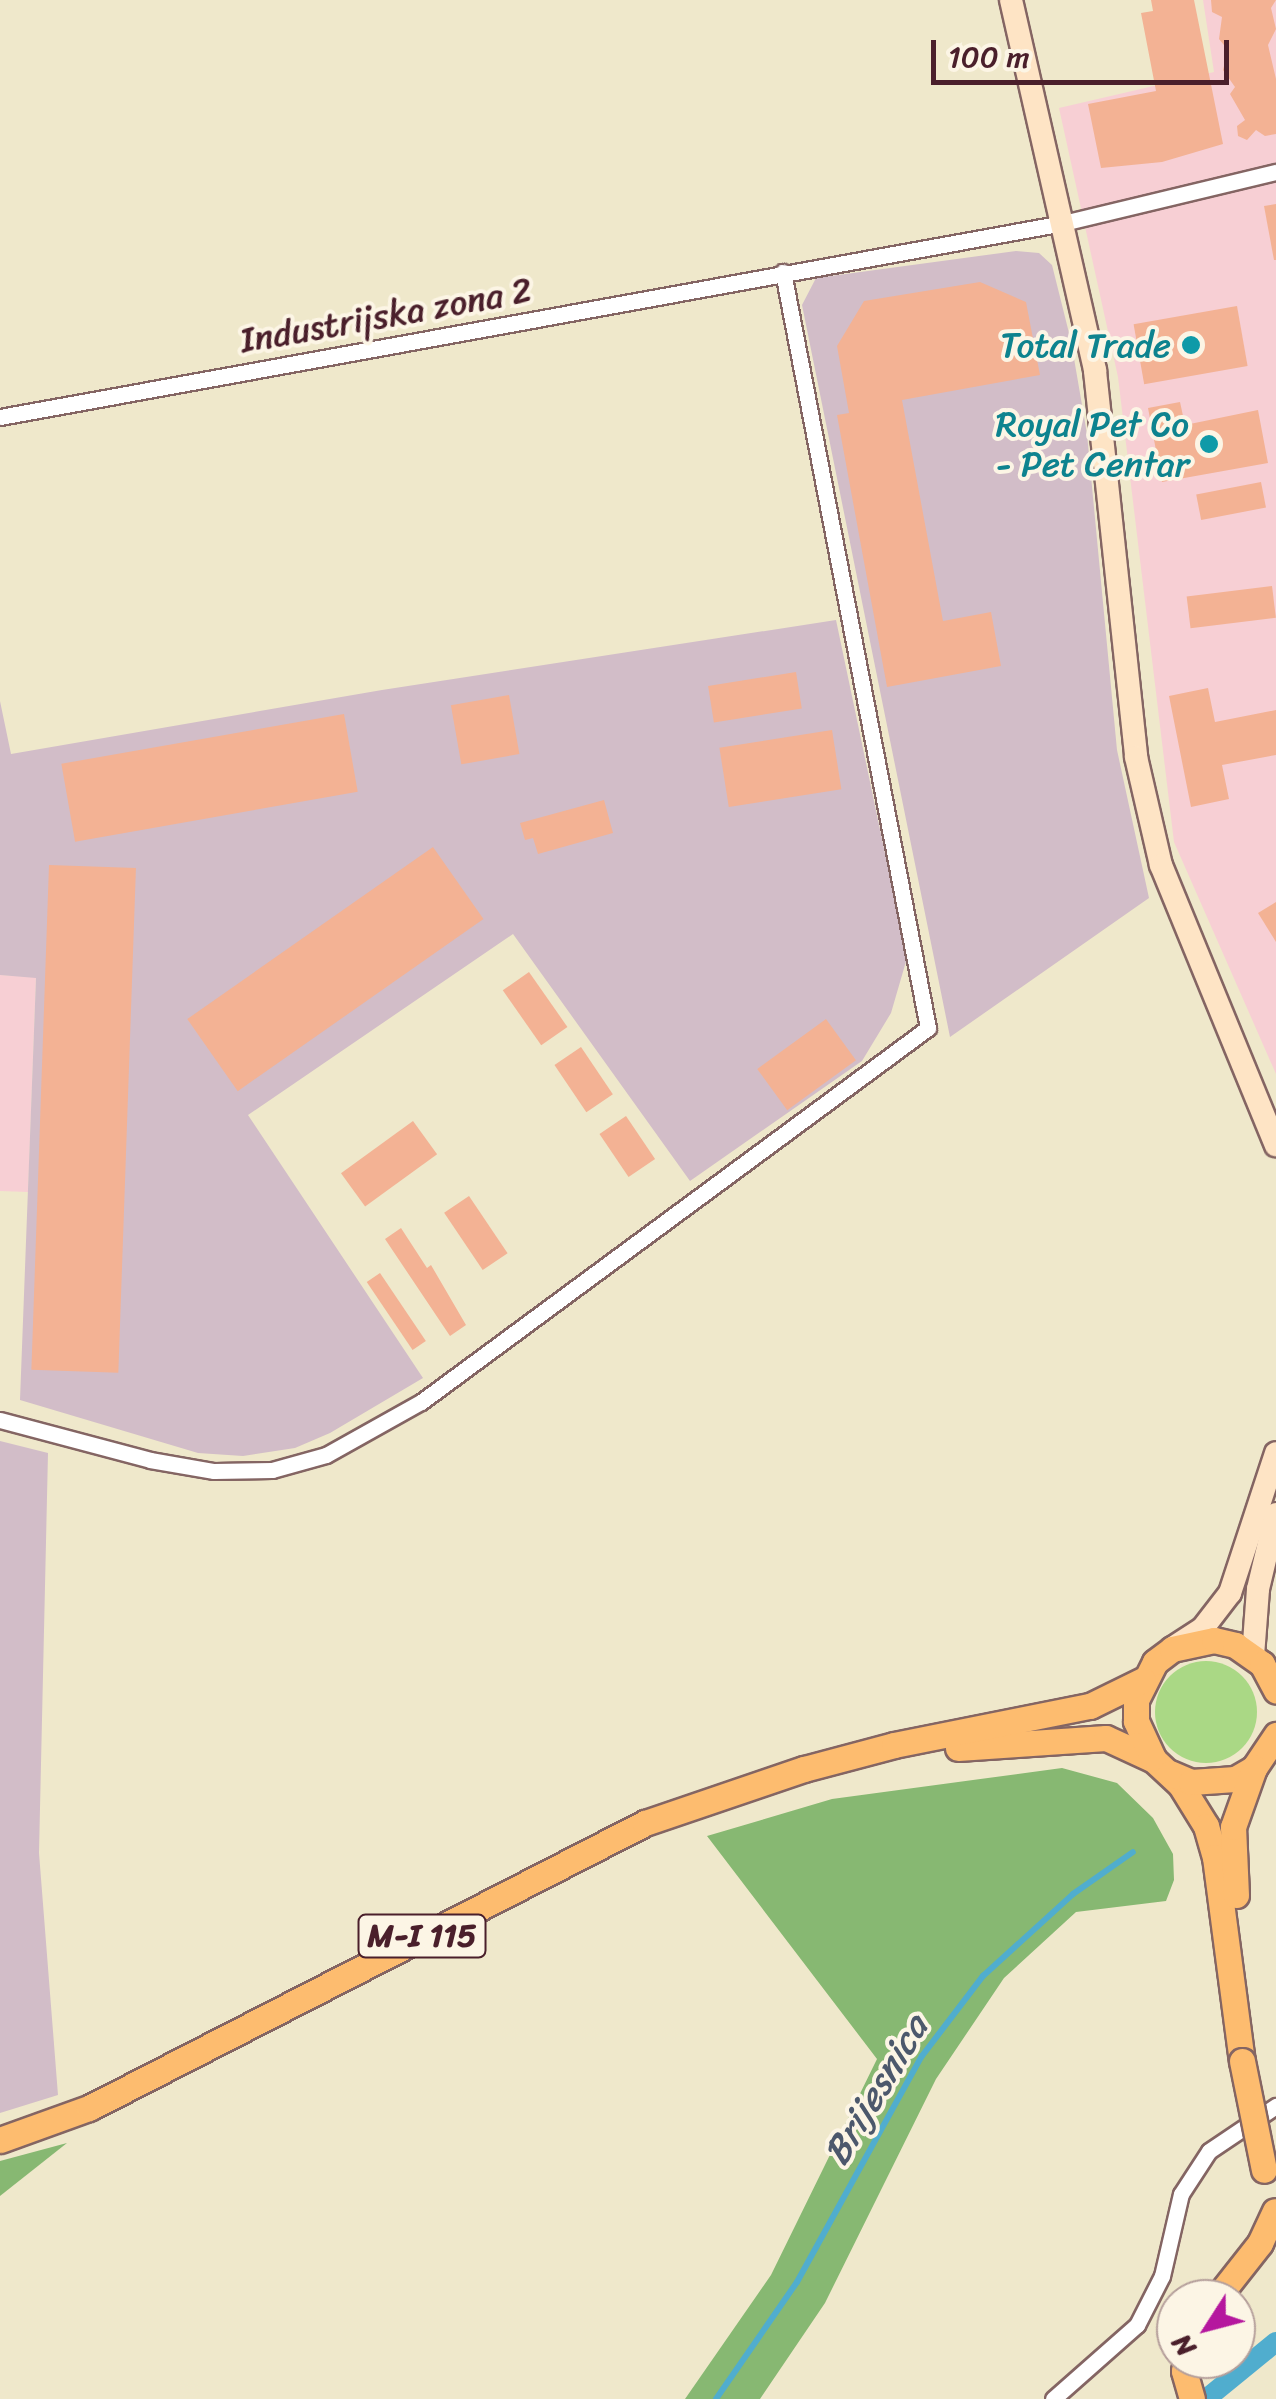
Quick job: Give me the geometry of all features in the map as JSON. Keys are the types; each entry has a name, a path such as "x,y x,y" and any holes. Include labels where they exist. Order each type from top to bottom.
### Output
{"main road":[{"path":"1010,0 1062,223 1106,450 1136,758 1161,866 1251,1092 1276,1167"},
{"path":"1251,1092 1276,1145"},
{"path":"1172,1649 1203,1628 1230,1592 1276,1453"},
{"path":"1276,1514 1258,1589 1264,1663 1276,1690"},
{"path":"1172,1649 1214,1640 1264,1663"},
{"name":"M-I 115","path":"0,2140 88,2108 646,1823 804,1769 894,1745 1060,1714 1102,1702 1143,1680 1172,1649"},
{"path":"1143,1680 1136,1722 1162,1767 1194,1803 1215,1857 1242,2062 1275,2213 1260,2244 1232,2279"},
{"name":"M-I 115","path":"854,1758 1076,1738 1125,1744 1162,1767 1213,1784 1234,1779 1268,1751"},
{"path":"1238,2020 1240,1939 1232,1827 1268,1751"}],"street":[{"name":"Industrijska zona 2","path":"0,417 1062,223 1276,172"},
{"path":"0,1420 150,1460 214,1471 272,1470 326,1454 421,1402 572,1286 826,1106 928,1028 783,272"},
{"path":"1052,2399 1137,2325 1162,2276 1181,2194 1209,2151 1276,2106"}],"shaded area":[{"path":"1203,0 1276,0 1276,1074 1174,842 1118,377 1059,108 1214,72"},
{"path":"1016,251 1039,253 1052,265 1071,341 1087,434 1117,750 1149,898 950,1037 802,305 816,278"},
{"path":"836,620 907,958 891,1013 862,1061 690,1181 513,934 248,1115 423,1378 330,1433 295,1448 243,1456 198,1453 20,1400 36,978 0,975 0,701 11,754 382,690"},
{"path":"0,975 36,977 28,1192 0,1191"},
{"path":"0,1441 48,1453 39,1853 58,2095 0,2113"}],"green space":[{"path":"1206,1661 1226,1664 1249,1683 1257,1712 1254,1732 1235,1755 1206,1763 1186,1760 1163,1741 1155,1712 1158,1692 1177,1669"},
{"path":"1062,1768 1117,1783 1153,1818 1173,1854 1174,1880 1166,1901 1076,1912 1004,1978 936,2079 825,2303 760,2399 685,2399 771,2275 877,2059 707,1836 832,1799"},
{"path":"67,2143 0,2196 0,2161"}],"building":[{"path":"1151,0 1194,0 1223,144 1162,162 1101,168 1088,104 1156,91 1141,13 1153,11"},
{"path":"1211,0 1276,0 1271,8 1276,29 1268,45 1276,79 1276,134 1265,136 1256,130 1247,140 1238,136 1237,126 1245,120 1230,94 1235,87 1223,70 1228,50 1219,39 1222,17 1212,12"},
{"path":"1276,204 1276,260 1274,260 1264,206"},
{"path":"980,282 1026,302 1040,375 902,400 943,621 991,612 1001,666 887,687 837,415 849,413 837,346 864,301"},
{"name":"Total Trade","path":"1237,306 1248,366 1144,384 1134,324"},
{"name":"Royal Pet Co - Pet Centar","path":"1180,402 1185,425 1258,410 1268,463 1162,482 1148,408"},
{"path":"1261,482 1266,508 1201,520 1196,495"},
{"path":"1272,586 1276,618 1191,628 1187,596"},
{"path":"796,672 802,709 714,722 708,686"},
{"path":"1208,688 1215,722 1276,710 1276,755 1222,765 1229,799 1191,807 1169,696"},
{"path":"509,695 519,754 461,764 451,705"},
{"path":"344,714 358,792 75,842 61,764"},
{"path":"832,730 841,789 729,807 719,748"},
{"path":"604,800 613,833 538,854 533,838 525,840 520,823"},
{"path":"433,847 483,919 238,1091 187,1019"},
{"path":"49,865 136,868 118,1373 31,1370"},
{"path":"1276,902 1276,942 1258,913"},
{"path":"529,972 567,1027 541,1045 503,990"},
{"path":"826,1019 856,1060 787,1110 757,1069"},
{"path":"581,1047 613,1094 586,1112 554,1065"},
{"path":"626,1116 655,1159 629,1177 599,1134"},
{"path":"413,1121 437,1154 365,1206 341,1173"},
{"path":"469,1196 508,1253 483,1270 444,1213"},
{"path":"401,1228 427,1268 431,1265 466,1325 450,1336 385,1239"},
{"path":"380,1273 426,1341 413,1350 367,1282"}],"waterway":[{"name":"Brijesnica","path":"716,2399 797,2282 922,2056 983,1976 1073,1894 1133,1852"},
{"path":"1206,2399 1276,2342"}],"place":[{"name":"Total Trade","path":"1191,345"},
{"name":"Royal Pet Co - Pet Centar","path":"1209,444"}]}
